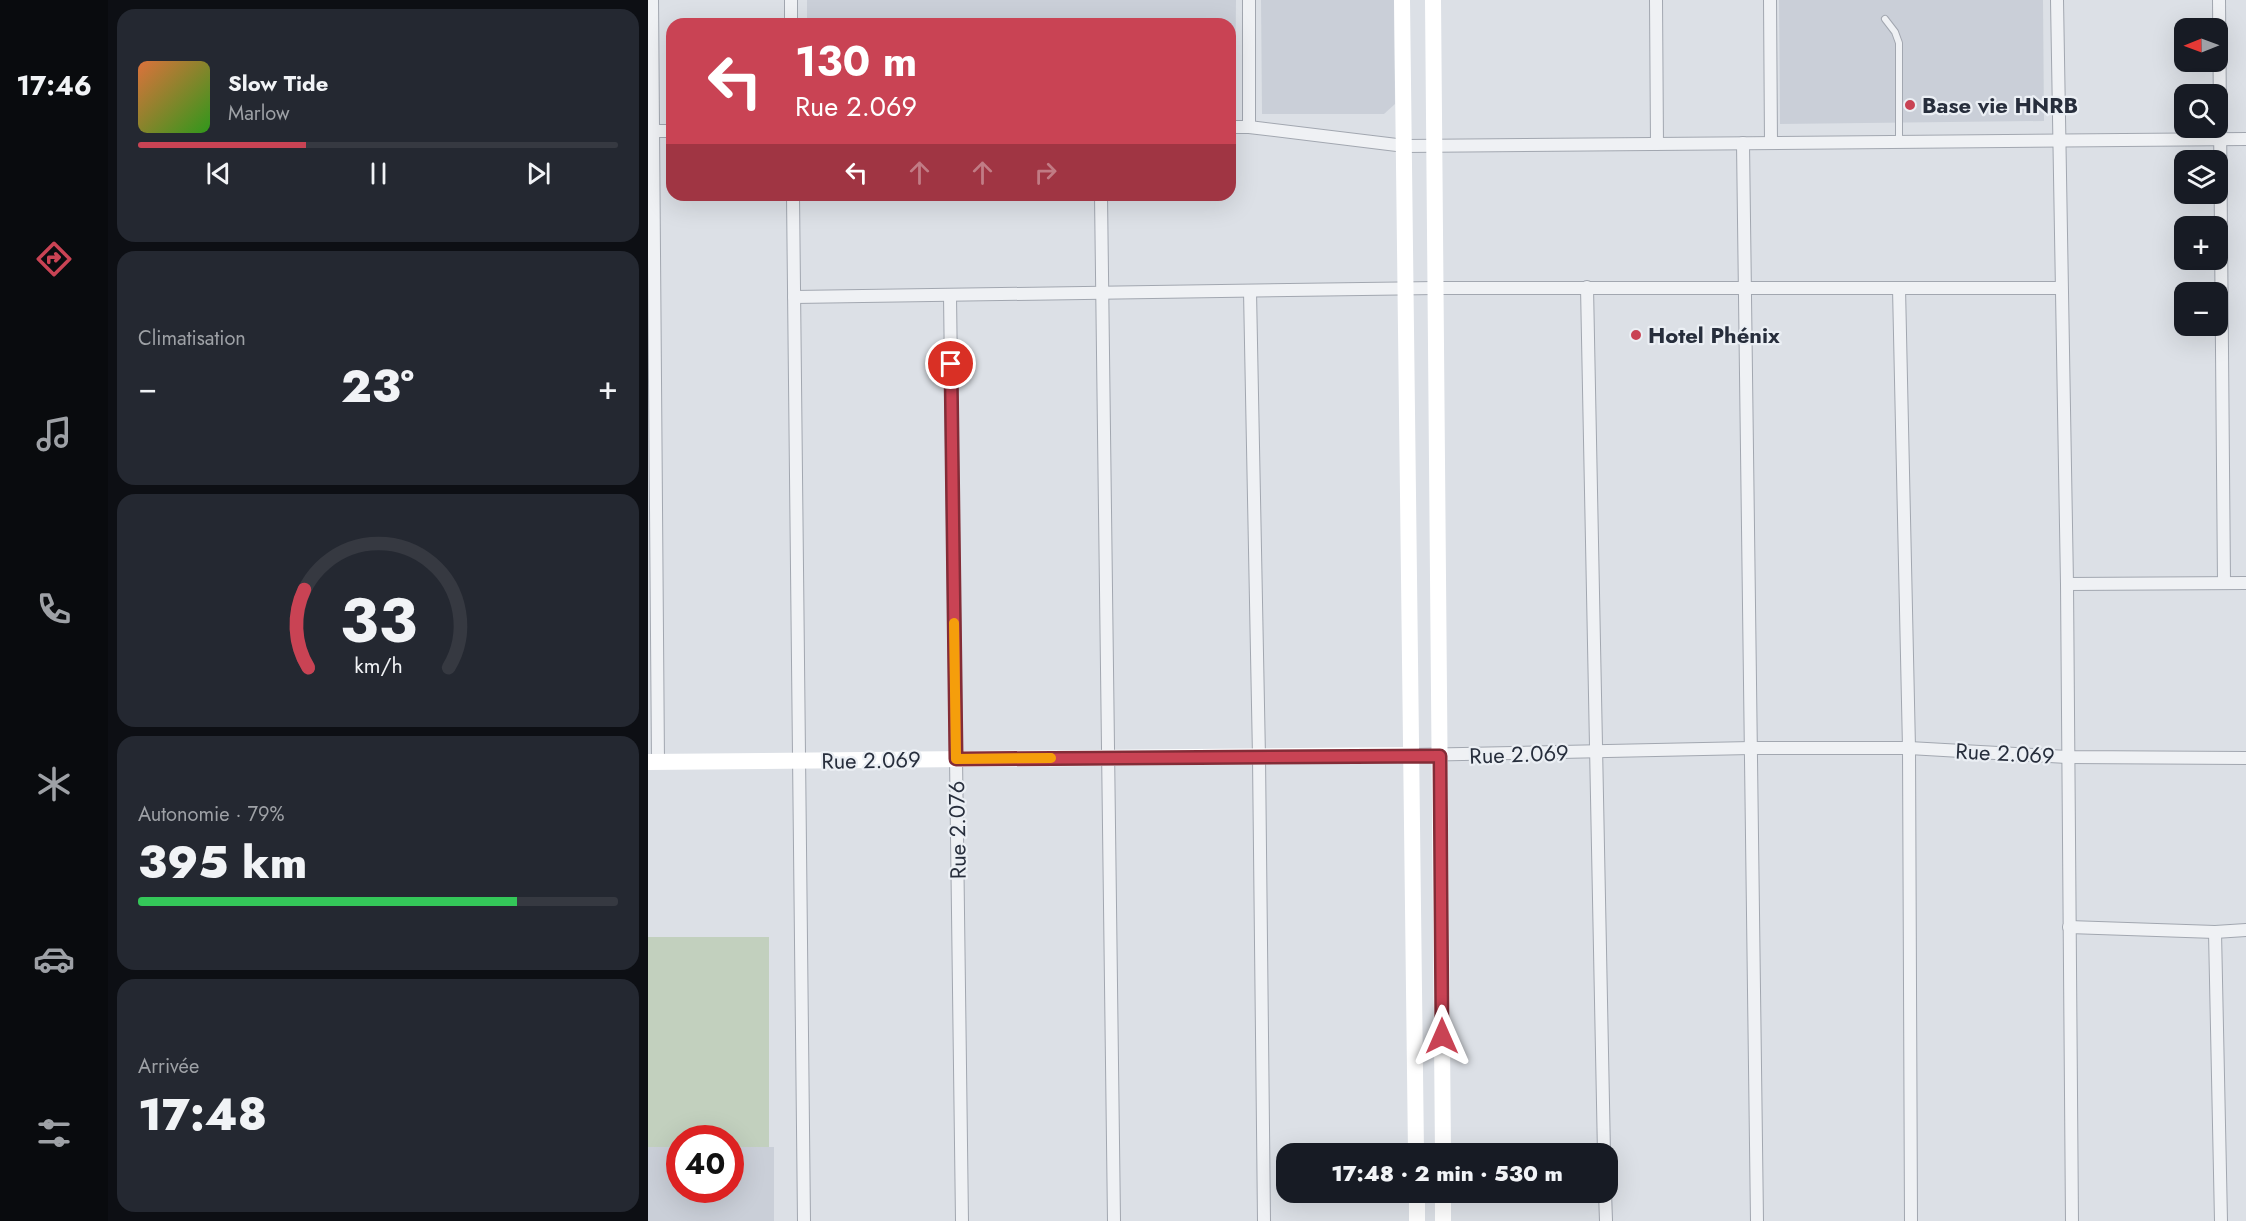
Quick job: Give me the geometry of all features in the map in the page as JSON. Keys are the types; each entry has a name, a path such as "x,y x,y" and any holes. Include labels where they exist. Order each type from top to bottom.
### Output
{"street":[{"path":"652,0 653,762"},
{"path":"791,0 791,18"},
{"path":"1249,0 1249,127"},
{"path":"1402,0 1416,1143"},
{"path":"1433,0 1443,1143"},
{"path":"1656,0 1657,144"},
{"path":"1770,0 1771,143"},
{"path":"2057,0 2067,584 2072,1221"},
{"path":"2219,0 2224,583"},
{"path":"1236,127 1405,146 2246,139"},
{"path":"1743,143 1757,1221"},
{"path":"793,201 804,1221"},
{"path":"1101,201 1114,1221"},
{"path":"1587,287 1604,1143"},
{"path":"794,297 1436,288 2061,288"},
{"path":"1899,288 1909,748 1911,1221"},
{"path":"1250,291 1259,757 1264,1221"},
{"name":"Rue 2.076","path":"950,295 962,1221"},
{"path":"2067,584 2246,583"},
{"name":"Rue 2.069","path":"653,762 1440,756 1751,748 1909,748 2067,757 2246,758"},
{"path":"2069,927 2215,932 2246,930"},
{"path":"2215,932 2221,1221"},
{"path":"1417,1203 1417,1221"},
{"path":"1443,1203 1443,1221"},
{"path":"1605,1203 1606,1221"}],"lane":[{"path":"1885,19 1895,32 1899,43 1899,142"}],"shaded area":[{"path":"807,0 1236,0 1236,18 807,18"},
{"path":"1261,0 1394,0 1395,104 1384,114 1262,114"},
{"path":"1779,0 2043,0 2044,121 1780,124"},
{"path":"648,1147 666,1147 666,1203 744,1203 744,1147 774,1147 774,1221 648,1221"}],"green space":[{"path":"648,937 769,937 769,1147 744,1147 744,1125 666,1125 666,1147 648,1147"}],"slow traffic":[{"path":"954,623 956,759 1051,758"}],"place":[{"name":"Base vie HNRB","path":"1910,105"},
{"name":"Hotel Phénix","path":"1636,335"}],"route":[{"path":"951,364 956,759 1440,756 1442,1036"}]}
